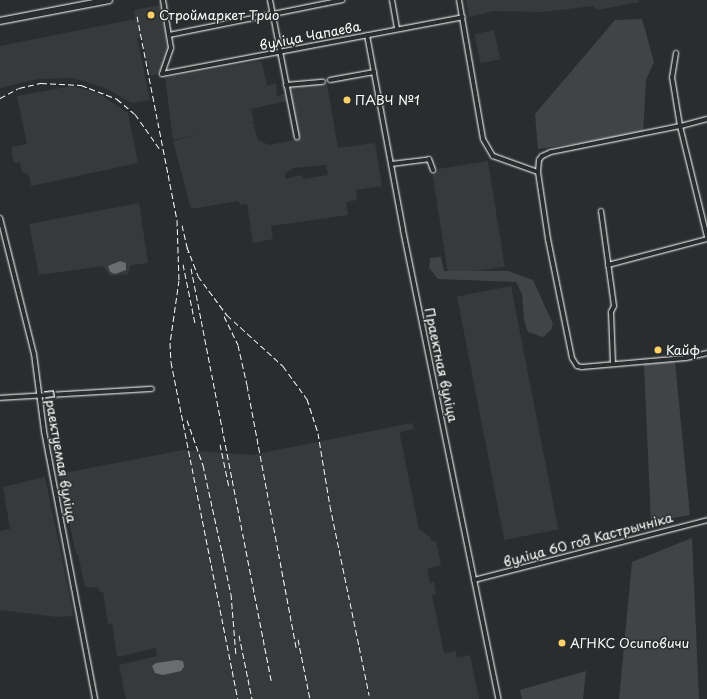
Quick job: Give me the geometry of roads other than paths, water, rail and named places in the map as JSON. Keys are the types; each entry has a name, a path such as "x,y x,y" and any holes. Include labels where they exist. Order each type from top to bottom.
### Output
{"main road":[{"path":"0,21 109,0"}],"street":[{"path":"163,0 169,35 342,0"},
{"path":"270,0 286,85 298,137"},
{"path":"392,0 397,29"},
{"path":"459,0 483,139 487,149 493,156 538,172"},
{"name":"вуліца Чапаева","path":"169,35 171,48 162,74 463,17"},
{"name":"Праектная вуліца","path":"367,35 391,164 498,699"},
{"path":"608,265 707,238 680,126 672,77 676,53"},
{"path":"330,80 374,72"},
{"path":"286,85 323,82"},
{"path":"707,119 680,126 551,152 542,156 539,160 538,172 548,239 572,358 577,366 582,367 686,358 707,353"},
{"path":"391,164 429,159 433,170"},
{"path":"601,211 614,306 611,312 613,364"},
{"name":"Праектуемая вуліца","path":"0,218 34,354 39,396 95,699"},
{"path":"0,398 152,389"},
{"name":"вуліца 60 год Кастрычніка","path":"474,580 707,520"}],"railway":[{"path":"137,16 177,220 179,280 170,343 171,362 238,699"},
{"path":"0,98 19,88 41,83 81,85 117,99 135,114 159,148"},
{"path":"182,225 188,252"},
{"path":"187,247 198,276 227,315 283,366 307,399 318,433 330,506 369,695"},
{"path":"183,264 195,323"},
{"path":"191,268 271,680"},
{"path":"224,316 238,345 247,385 296,647"},
{"path":"187,420 203,465 231,594 236,656"},
{"path":"220,444 229,487"},
{"path":"239,635 252,699"},
{"path":"298,639 310,699"}],"place":[{"name":"Строймаркет Трио","path":"151,15"},
{"name":"ПАВЧ №1","path":"347,100"},
{"name":"Кайф","path":"658,350"},
{"name":"АГНКС Осиповичи","path":"562,643"}]}
